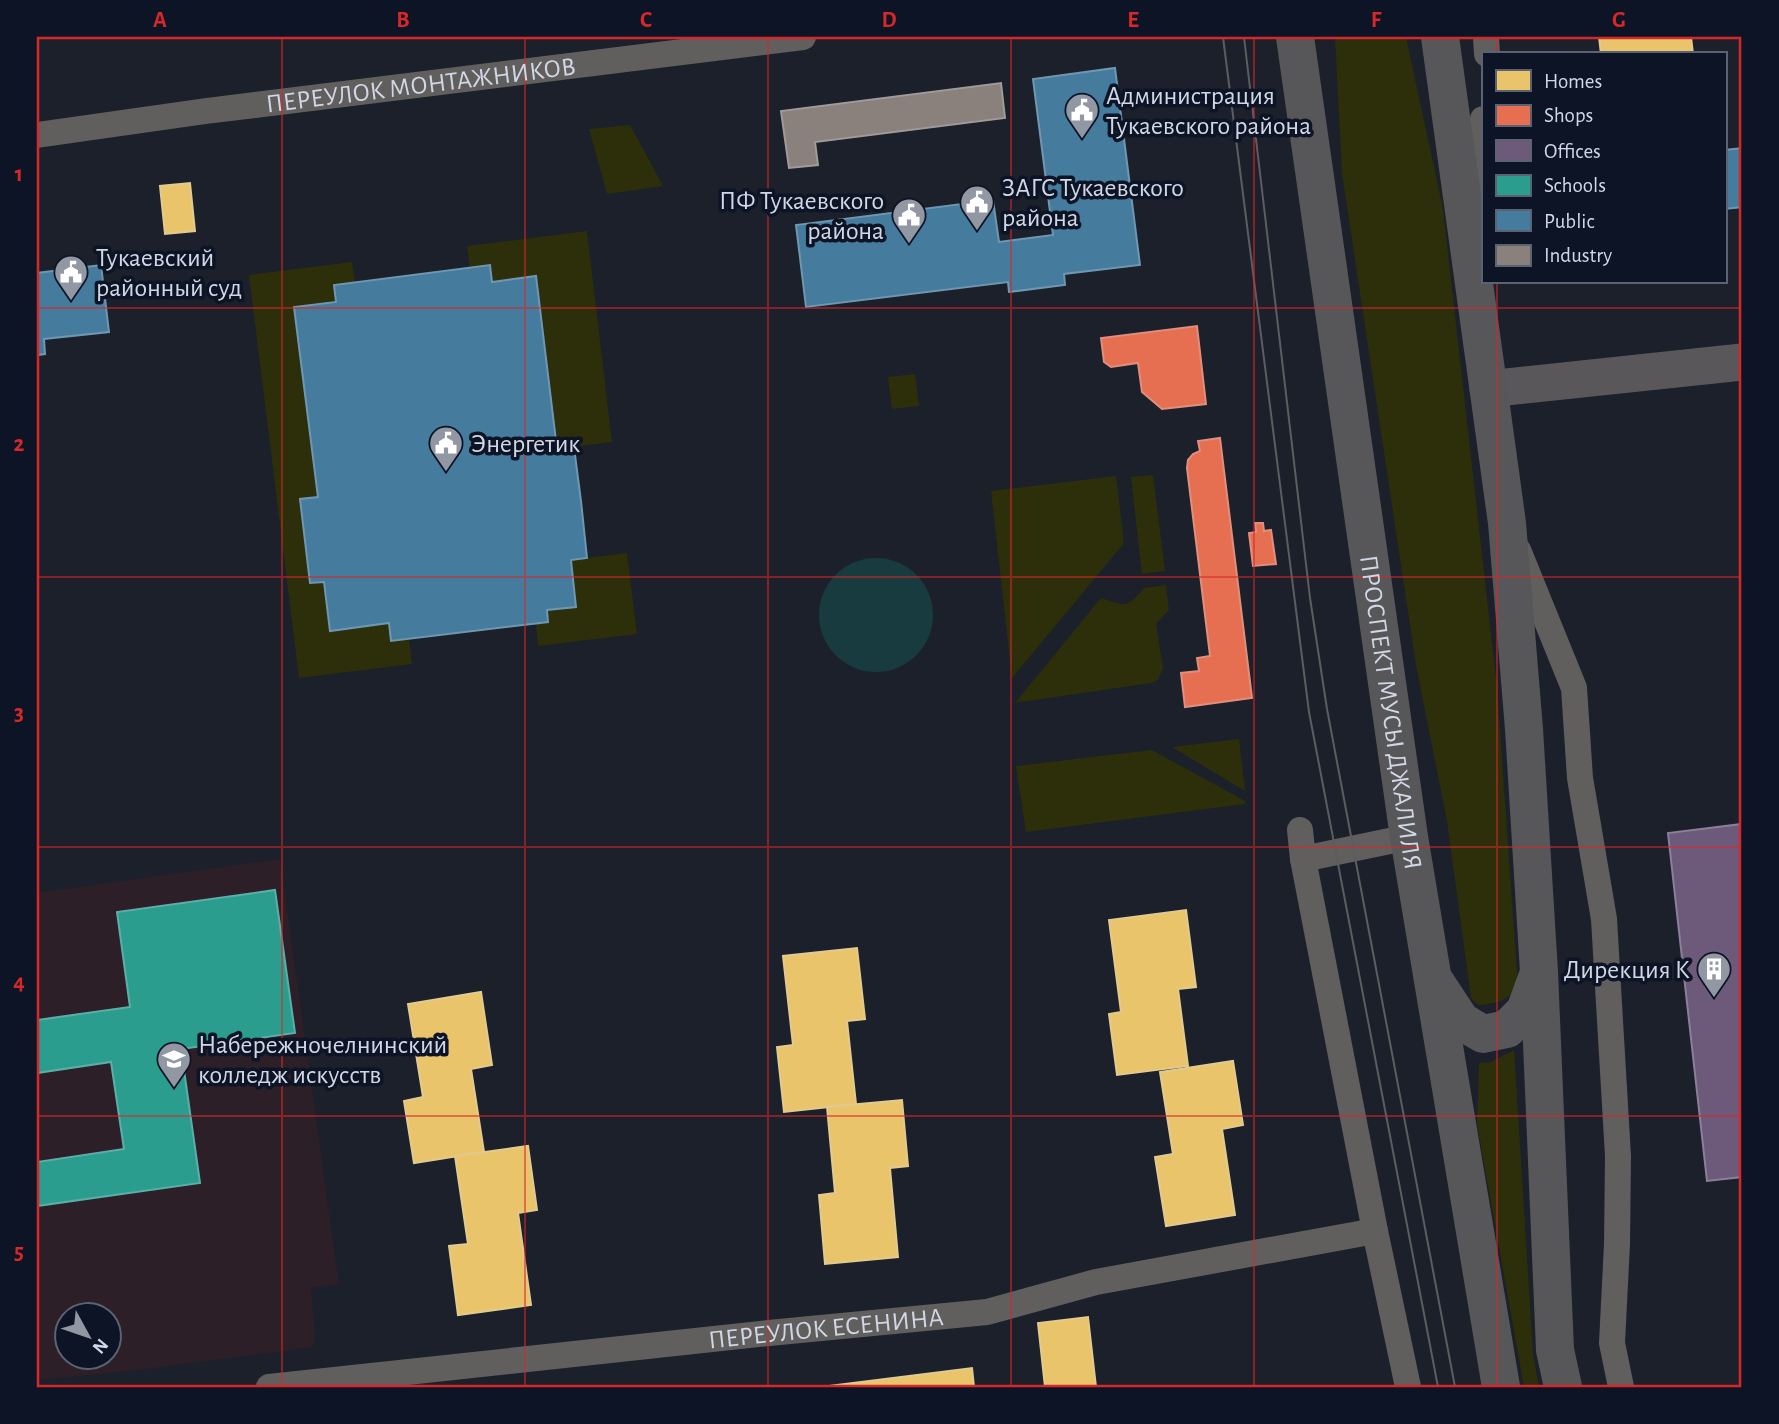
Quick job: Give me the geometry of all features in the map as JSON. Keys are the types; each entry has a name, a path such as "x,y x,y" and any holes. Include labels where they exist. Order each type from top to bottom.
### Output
{"main road":[{"name":"ПРОСПЕКТ МУСЫ ДЖАЛИЛЯ","path":"1294,37 1409,837 1501,1387"},
{"path":"1440,37 1507,523 1524,729 1539,972 1555,1350 1563,1387"},
{"path":"1488,389 1742,362"},
{"path":"1430,972 1461,1021 1483,1034 1507,1029 1525,1011 1539,972"}],"street":[{"name":"ПЕРЕУЛОК МОНТАЖНИКОВ","path":"37,135 206,111 803,37"},
{"path":"1466,232 1482,126"},
{"path":"1507,523 1574,688 1580,778 1604,919 1618,1156 1612,1343 1621,1387"},
{"path":"1300,830 1303,859 1375,1231 1408,1387"},
{"path":"1303,859 1409,837"},
{"name":"ПЕРЕУЛОК ЕСЕНИНА","path":"269,1387 987,1312 1096,1282 1375,1231"}],"shaded area":[{"path":"876,558 898,563 916,575 928,593 933,615 928,637 916,655 898,667 876,672 854,667 836,655 824,637 819,615 824,593 836,575 854,563"},
{"name":"Набережночелнинский колледж искусств","path":"280,859 339,1285 311,1287 315,1338 312,1347 122,1372 122,1302 52,1302 52,1372 118,1372 37,1380 37,893"}],"green space":[{"path":"1335,37 1406,37 1443,209 1497,687 1518,987 1505,999 1490,1004 1478,1005 1471,998 1447,821 1416,665 1342,173"},
{"path":"630,125 663,186 607,194 589,129"},
{"path":"587,231 612,442 557,449 536,276 492,281 470,268 467,246"},
{"path":"352,262 355,282 334,285 336,302 294,307 318,497 300,499 310,583 324,582 330,631 389,623 391,641 409,639 412,664 299,678 249,275"},
{"path":"915,374 919,406 892,409 888,377"},
{"path":"1153,475 1165,571 1142,574 1131,477"},
{"path":"1116,476 1124,543 1012,678 991,491"},
{"path":"627,553 637,634 538,646 536,623 547,610 576,607 571,560"},
{"path":"1166,585 1169,610 1156,624 1163,668 1158,680 1015,703 1101,598 1125,604 1144,588"},
{"path":"1239,739 1245,791 1172,747"},
{"path":"1152,750 1245,801 1245,804 1026,832 1016,766"},
{"path":"1514,1050 1533,1354 1539,1387 1524,1387 1477,1124 1479,1063 1491,1062"}],"building: Homes":[{"path":"1599,37 1691,37 1693,52 1601,52"},
{"path":"190,183 195,231 165,234 160,186"},
{"path":"1186,910 1196,987 1178,989 1188,1066 1117,1075 1109,1014 1121,1012 1109,920"},
{"path":"857,948 865,1019 847,1021 856,1104 784,1112 777,1047 793,1045 783,956"},
{"path":"481,992 492,1065 471,1069 484,1152 414,1163 404,1101 423,1097 408,1004"},
{"path":"1233,1061 1243,1125 1222,1129 1235,1215 1166,1226 1155,1157 1173,1154 1160,1072"},
{"path":"902,1100 908,1166 890,1168 898,1257 825,1264 819,1195 835,1193 827,1107"},
{"path":"528,1146 537,1210 518,1213 531,1305 458,1315 449,1246 468,1244 455,1156"},
{"path":"1088,1317 1096,1387 1045,1387 1038,1323"},
{"path":"972,1368 974,1387 821,1387"}],"building: Shops":[{"path":"1197,326 1206,404 1162,409 1142,392 1138,363 1111,367 1104,362 1101,338"},
{"path":"1220,438 1252,698 1185,707 1181,673 1199,671 1197,658 1210,656 1188,460 1200,451 1198,441"},
{"path":"1255,523 1263,523 1264,531 1271,530 1276,564 1253,566 1249,533 1256,532"}],"building: Offices":[{"name":"Дирекция К","path":"1742,824 1742,1177 1707,1181 1668,833"}],"building: Schools":[{"path":"275,890 295,1033 181,1049 200,1183 37,1206 37,1162 124,1149 111,1062 37,1073 37,1020 130,1007 117,912"}],"building: Public":[{"name":"Администрация Тукаевского района","path":"1115,68 1140,265 1064,274 1065,285 1009,292 1008,282 806,307 796,225 993,200 999,242 1053,235 1033,79"},
{"path":"1742,148 1742,207 1726,209 1726,150"},
{"name":"Тукаевский районный суд","path":"101,265 109,332 44,339 45,354 37,355 37,273"},
{"name":"Энергетик","path":"490,265 492,282 536,276 557,449 574,447 581,501 587,558 571,560 576,607 547,610 548,622 391,641 389,623 330,631 324,582 310,583 300,499 318,497 294,307 336,302 334,285"}],"building: Industry":[{"path":"1001,83 1005,118 815,142 818,165 789,168 781,111"}],"tram line":[{"path":"1223,37 1309,712 1438,1387"},
{"path":"1244,37 1310,598 1327,709 1455,1387"}],"place":[{"name":"Администрация Тукаевского района","path":"1082,140"},
{"name":"ЗАГС Тукаевского района","path":"977,232"},
{"name":"ПФ Тукаевского района","path":"909,245"},
{"name":"Тукаевский районный суд","path":"71,302"},
{"name":"Энергетик","path":"446,473"},
{"name":"Дирекция К","path":"1714,999"},
{"name":"Набережночелнинский колледж искусств","path":"174,1089"}]}
